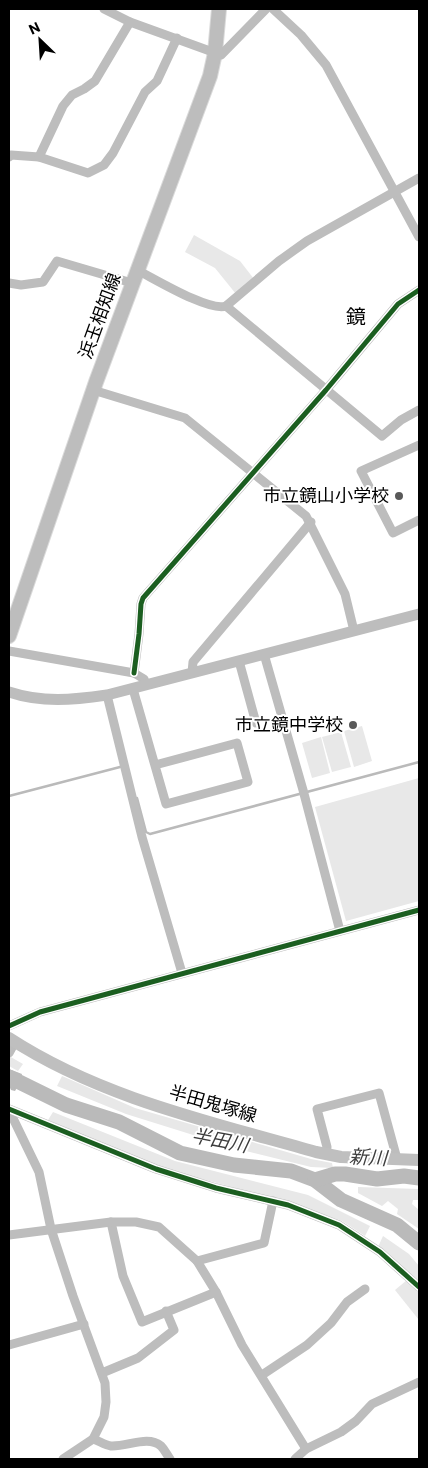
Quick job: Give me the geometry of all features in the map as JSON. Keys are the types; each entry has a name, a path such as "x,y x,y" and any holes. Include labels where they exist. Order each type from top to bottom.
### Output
{"main road":[{"name":"浜玉相知線","path":"9,636 12,615 93,390 210,76 215,53 219,9"},
{"name":"半田鬼塚線","path":"11,1044 68,1071 142,1102 326,1154 341,1157 419,1160"}],"street":[{"path":"104,9 130,22 221,55 266,9"},
{"path":"273,9 301,35 326,65 419,237"},
{"path":"39,158 63,106 72,95 95,81 130,22"},
{"path":"9,157 11,155 39,158 88,173 104,165 113,153 145,92 157,81 177,38"},
{"path":"9,283 20,285 43,282 57,261 135,276 207,305 221,308 307,241 419,178"},
{"path":"134,673 143,598 326,390 398,304 419,290"},
{"path":"226,306 382,436 401,420 419,410"},
{"path":"93,390 185,418 306,516 311,522 345,594 354,631"},
{"path":"419,445 361,471 393,533 419,520"},
{"path":"192,673 193,662 311,522"},
{"path":"9,692 38,699 61,700 106,695 419,614"},
{"path":"9,652 134,673 144,678 146,685"},
{"path":"264,654 304,793 340,931"},
{"path":"239,661 256,723"},
{"path":"133,689 166,804 248,782 237,743 155,765"},
{"path":"106,695 142,837 182,974"},
{"path":"9,1026 40,1012 419,910"},
{"path":"326,1154 327,1147 317,1109 379,1093 397,1159"},
{"path":"9,1109 156,1169 216,1188 288,1205 339,1225 380,1252 419,1287"},
{"path":"9,1109 39,1172 51,1228 102,1373 106,1402 104,1417 93,1439 63,1459"},
{"path":"196,1261 264,1243 272,1201"},
{"path":"111,1222 124,1276 142,1322 216,1292"},
{"path":"9,1235 51,1228 111,1222 136,1222 159,1227 196,1261 216,1292 242,1345 306,1449"},
{"path":"262,1375 307,1345 331,1323 347,1302 364,1289"},
{"path":"102,1373 138,1358 174,1330 166,1312"},
{"path":"9,1345 84,1324"},
{"path":"295,1459 306,1449 341,1432 356,1421 372,1404 419,1382"},
{"path":"93,1439 108,1445 117,1446 146,1441 154,1443 161,1447 170,1459"},
{"path":"75,1459 82,1448"}],"shaded area":[{"path":"194,235 240,261 254,279 236,294 215,268 185,252"},
{"path":"362,726 372,761 354,767 344,731"},
{"path":"341,732 351,767 332,772 322,737"},
{"path":"321,737 330,773 312,778 302,743"},
{"path":"419,778 419,901 346,921 315,807"},
{"path":"9,1056 23,1064 18,1071 9,1066"},
{"path":"9,1069 22,1074 15,1091 11,1090 9,1086"},
{"path":"62,1076 135,1108 311,1159 332,1163 333,1168 311,1167 238,1149 126,1114 57,1086"},
{"path":"53,1112 175,1161 308,1195 370,1226 365,1236 342,1221 292,1203 161,1168 48,1120"},
{"path":"358,1187 419,1189 419,1200 413,1200 412,1204 419,1210 419,1229 397,1214 398,1209 388,1201 382,1206 358,1193"},
{"path":"383,1236 409,1254 419,1266 419,1320 395,1290 407,1280 378,1247"}],"waterway":[{"path":"137,798 146,832 150,834 419,762"},
{"path":"9,796 120,767"},
{"name":"半田川","path":"9,1077 66,1105 119,1122 180,1153 234,1165 291,1171 315,1180 341,1200 397,1225 419,1243"},
{"name":"新川","path":"315,1180 335,1174 377,1179 404,1176 419,1178"}],"cycle path":[{"path":"134,673 143,598 326,390 398,304 419,290"},
{"path":"9,1026 40,1012 419,910"},
{"path":"9,1109 156,1169 216,1188 288,1205 339,1225 380,1252 419,1287"}],"place":[{"name":"市立鏡山小学校","path":"399,496"},
{"name":"市立鏡中学校","path":"353,725"}],"district":[{"name":"鏡","path":"356,317"}]}
